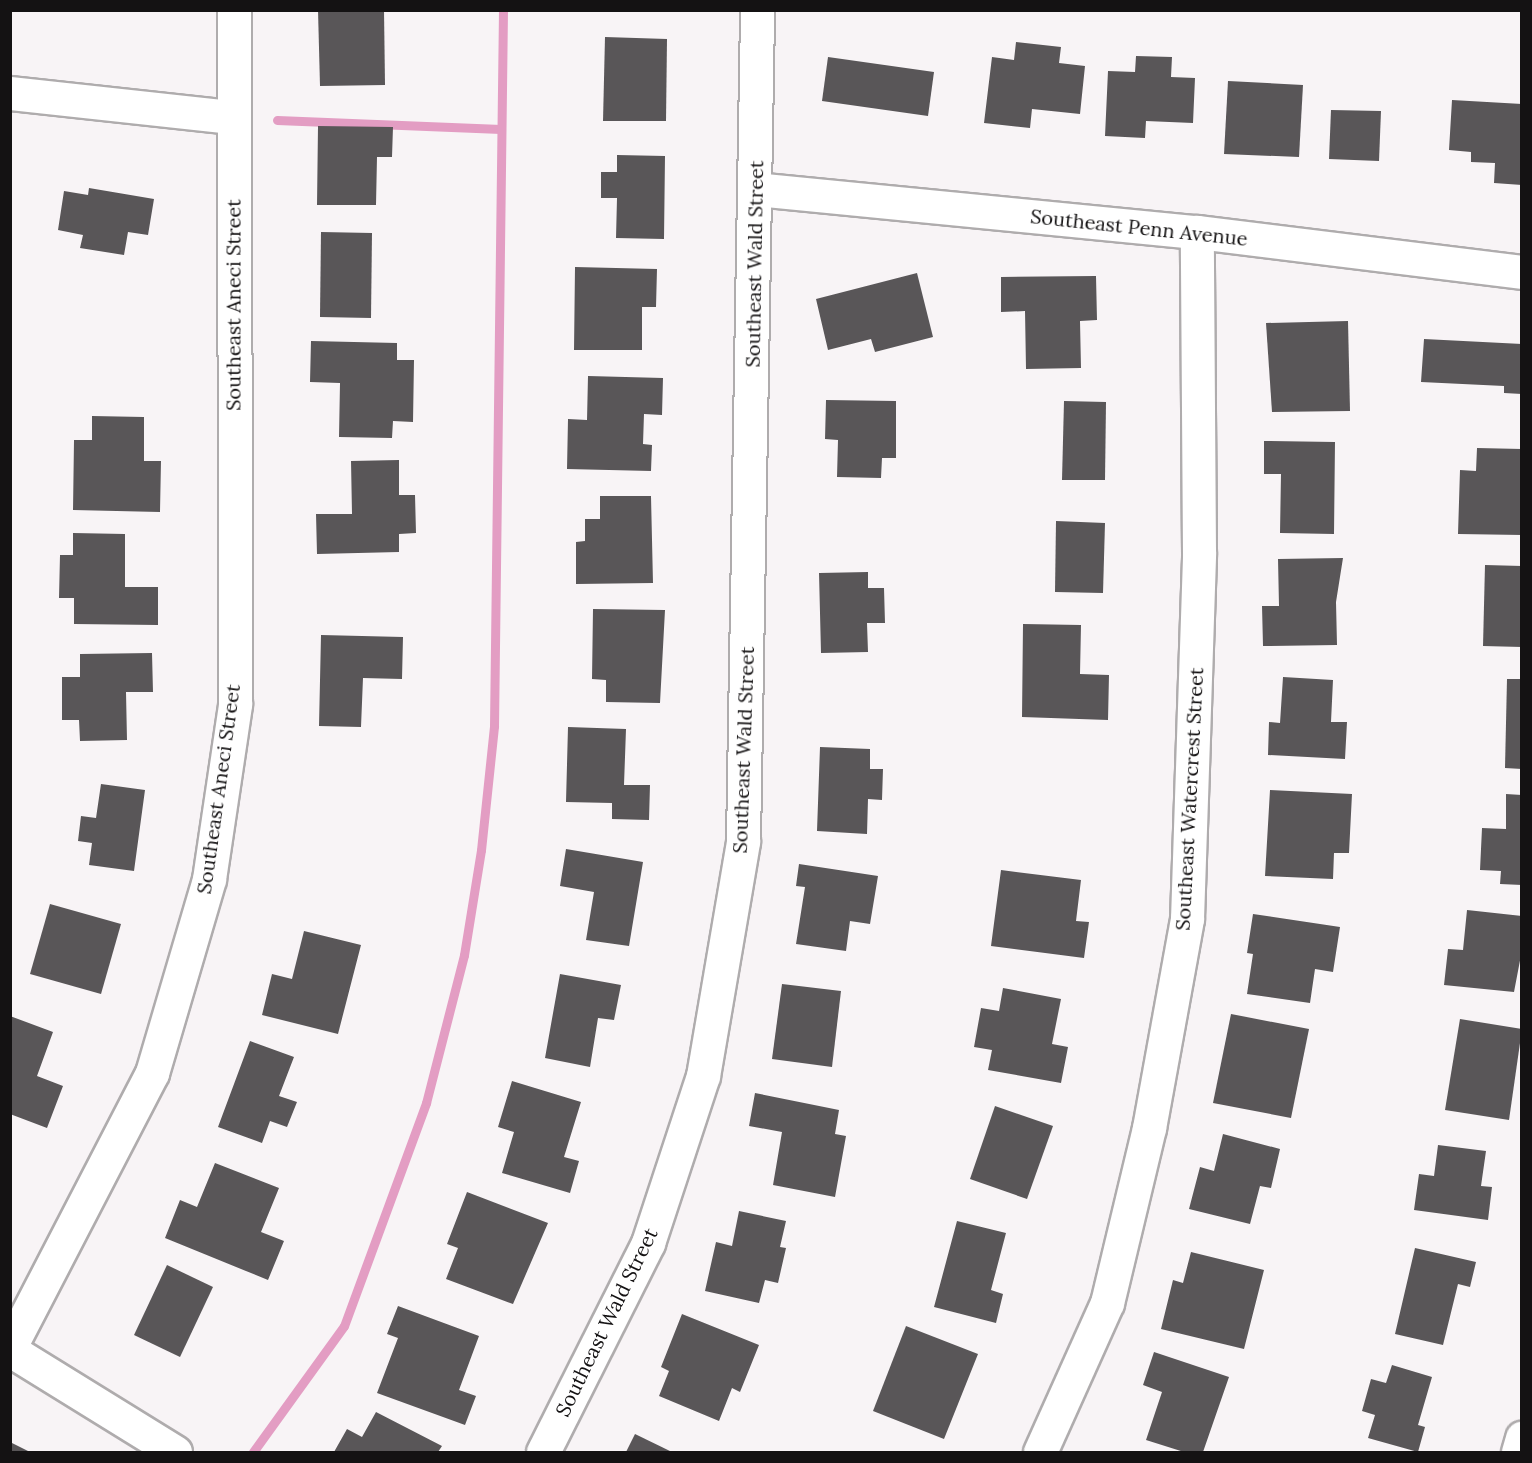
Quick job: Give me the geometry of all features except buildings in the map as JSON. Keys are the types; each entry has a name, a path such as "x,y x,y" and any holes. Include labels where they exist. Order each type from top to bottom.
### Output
{"street":[{"name":"Southeast Aneci Street","path":"10,1348 152,1073 209,879 235,704 232,117 234,10"},
{"name":"Southeast Wald Street","path":"543,1452 648,1243 703,1076 741,853 757,10"},
{"path":"10,93 232,117"},
{"name":"Southeast Penn Avenue","path":"755,189 1197,232 1521,272"},
{"name":"Southeast Watercrest Street","path":"1040,1452 1107,1303 1149,1128 1187,919 1199,552 1197,232"},
{"path":"10,1348 175,1452"},
{"path":"1518,1452 1521,1438"}],"waterway":[{"path":"253,1452 344,1326 426,1103 464,955 481,850 494,726 503,10"},
{"path":"277,120 501,129"}]}
